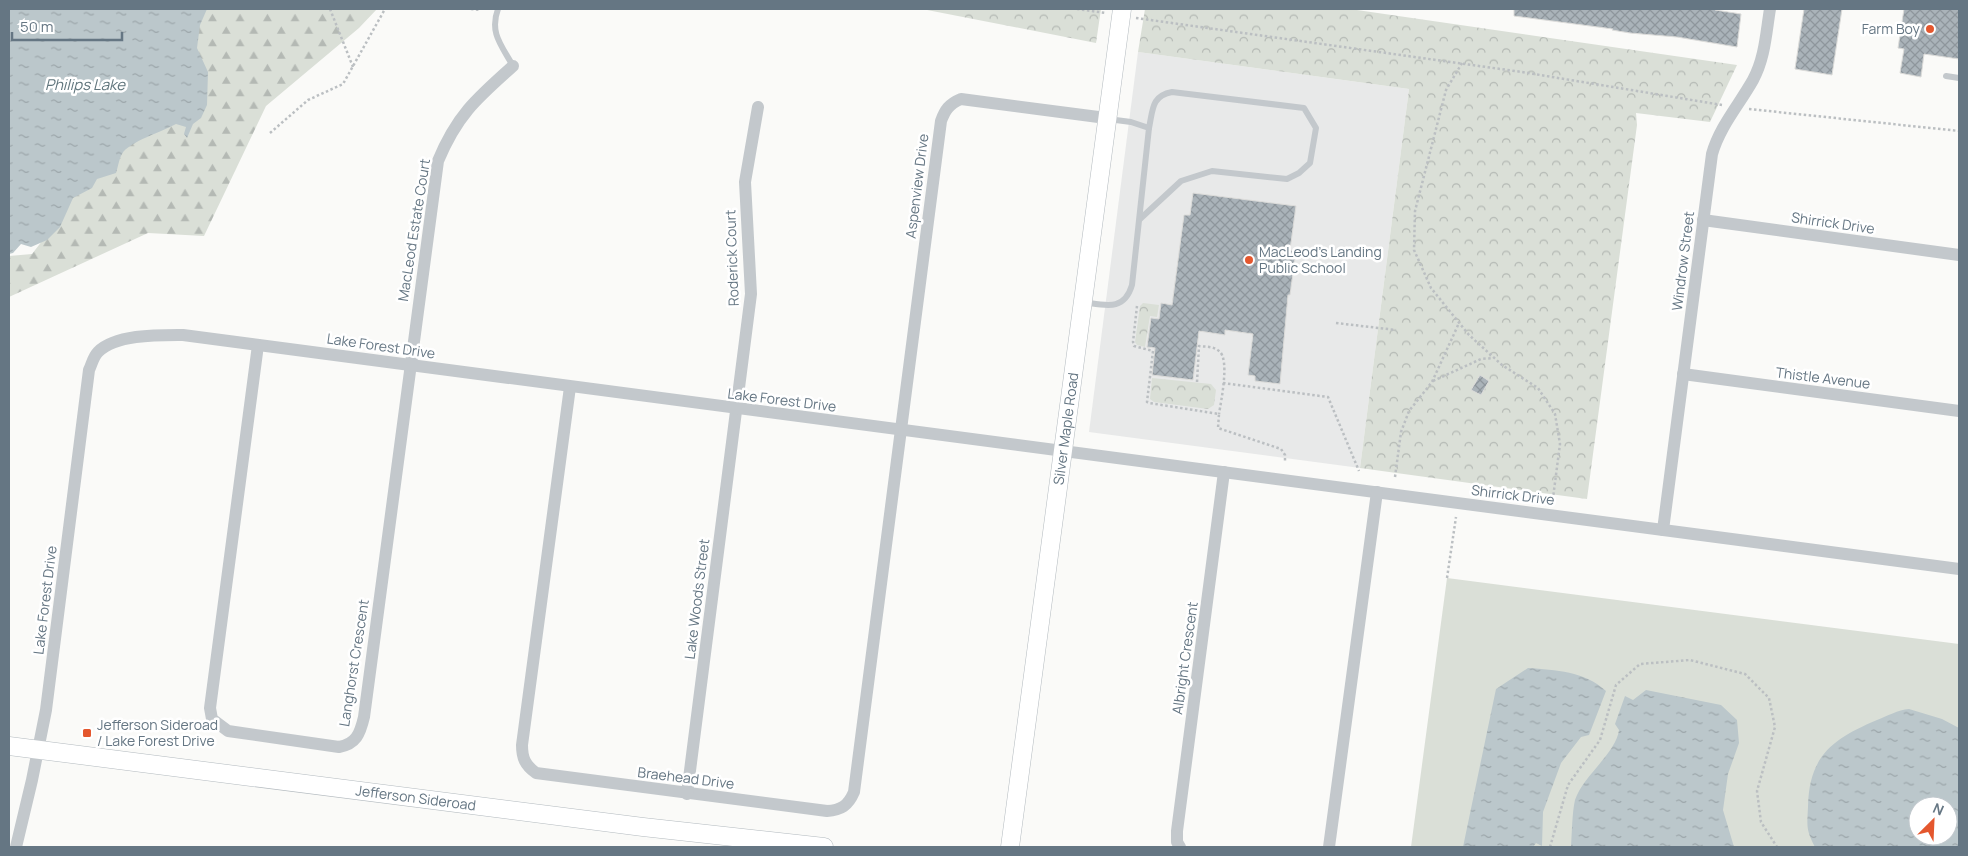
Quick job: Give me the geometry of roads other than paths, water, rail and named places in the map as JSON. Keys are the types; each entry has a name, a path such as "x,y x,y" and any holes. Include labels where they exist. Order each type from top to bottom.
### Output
{"street":[{"name":"Windrow Street","path":"1663,530 1712,154 1716,140 1735,106 1754,79 1763,54 1770,9"},
{"name":"Silver Maple Road","path":"1010,847 1121,12"},
{"name":"MacLeod Estate Court","path":"410,365 438,160 447,140 466,110 477,97 513,66"},
{"name":"Aspenview Drive","path":"902,430 939,134 945,110 951,103 961,99 1106,118"},
{"name":"Roderick Court","path":"737,409 751,294 745,182 758,107"},
{"name":"Shirrick Drive","path":"1703,220 1959,255"},
{"name":"Lake Forest Drive","path":"16,847 46,710 89,370 93,359 106,346 141,336 183,335 1062,451"},
{"name":"Langhorst Crescent","path":"258,345 210,708 212,719 228,731 339,747 355,740 360,732 364,717 410,365"},
{"name":"Thistle Avenue","path":"1683,374 1959,410"},
{"name":"Braehead Drive","path":"570,386 523,735 522,756 527,766 536,772 687,794 827,811 837,810 851,800 854,792 902,430"},
{"name":"Lake Woods Street","path":"687,794 737,409"},
{"name":"Shirrick Drive","path":"1062,451 1959,569"},
{"name":"Albright Crescent","path":"1180,847 1177,842 1177,831 1224,472"},
{"path":"1330,847 1377,492"},
{"name":"Jefferson Sideroad","path":"9,746 643,827 824,847"}],"lane":[{"path":"498,9 494,20 497,36 513,66"},
{"path":"1946,76 1959,78"},
{"path":"1082,302 1118,304 1129,294 1132,285 1140,219 1149,128 1154,103 1162,94 1172,92 1304,108 1316,128 1310,163 1299,173 1287,179 1212,171 1181,181 1140,219"},
{"path":"1106,118 1131,122 1149,128"}],"water":[{"name":"Philips Lake","path":"9,9 207,9 200,25 197,48 208,72 207,105 201,118 193,124 187,138 184,134 186,127 176,124 131,145 122,154 116,173 97,179 92,188 73,198 60,227 47,240 31,247 21,244 13,253 9,254"},
{"path":"1528,668 1579,675 1606,691 1589,735 1581,737 1561,763 1543,812 1542,846 1536,843 1533,847 1463,847 1496,689"},
{"path":"1646,690 1721,705 1737,720 1739,743 1728,774 1723,810 1734,847 1571,847 1574,805 1579,791 1617,739 1619,730 1615,724 1625,696 1633,700"},
{"path":"1909,709 1942,719 1959,728 1959,847 1815,847 1810,836 1807,819 1809,789 1818,762 1836,742 1847,734 1893,713"}],"place":[{"name":"Farm Boy","path":"1930,29"},
{"name":"MacLeod's Landing Public School","path":"1249,260"},
{"name":"Jefferson Sideroad / Lake Forest Drive","path":"87,733"}]}
